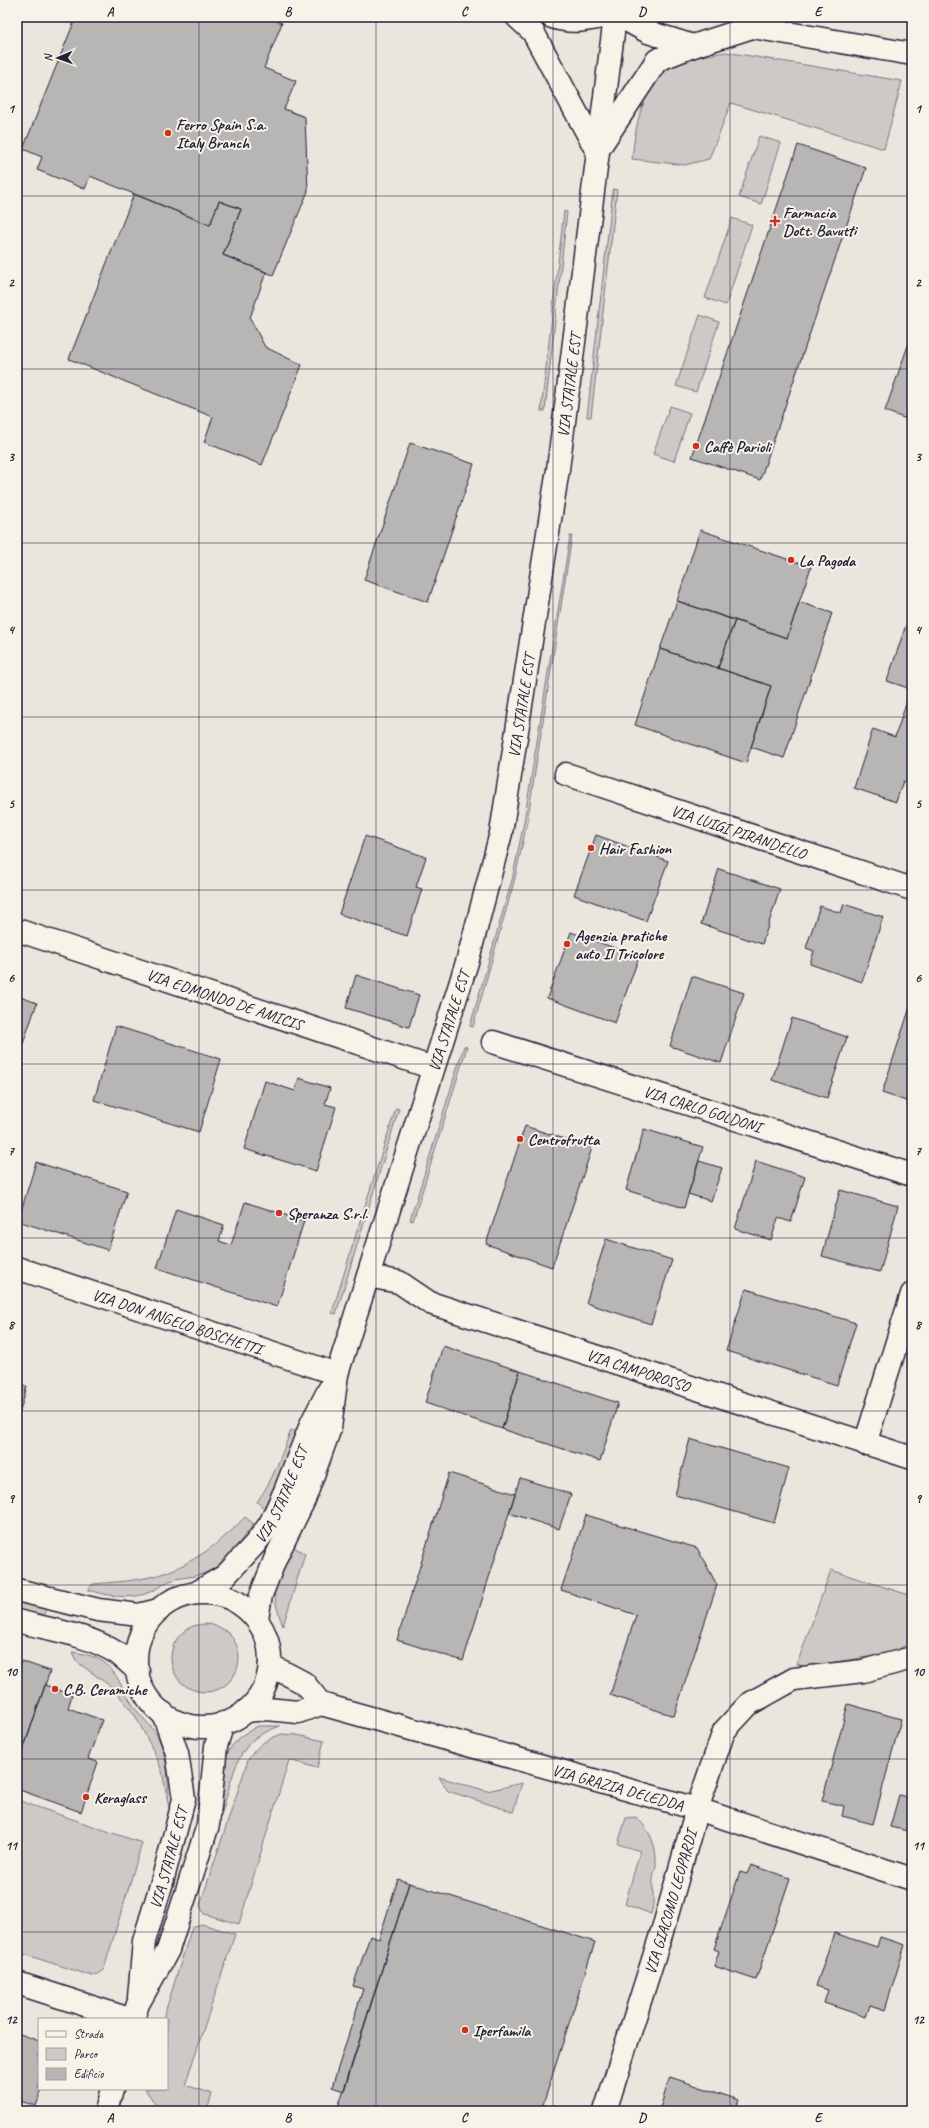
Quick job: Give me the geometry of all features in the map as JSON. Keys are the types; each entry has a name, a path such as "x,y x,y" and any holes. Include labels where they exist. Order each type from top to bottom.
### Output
{"street":[{"path":"517,17 533,32 597,151 657,60 694,46 746,22 912,54"},
{"path":"552,17 563,21 579,21 601,17"},
{"name":"VIA STATALE EST","path":"196,1593 217,1594 233,1600 246,1608 257,1619 266,1637 270,1665 263,1690 254,1704 246,1711 223,1723 204,1727 184,1724 163,1713 146,1694 138,1671 138,1648 145,1628 159,1610 176,1599 196,1593 225,1576 255,1544 270,1524 285,1491 312,1422 337,1374 468,959 501,833 558,469 597,151 616,17"},
{"path":"621,17 648,32 694,46"},
{"name":"VIA LUIGI PIRANDELLO","path":"566,774 912,889"},
{"name":"VIA EDMONDO DE AMICIS","path":"17,930 433,1068"},
{"name":"VIA CARLO GOLDONI","path":"493,1042 912,1176"},
{"name":"VIA DON ANGELO BOSCHETTI","path":"17,1268 337,1374"},
{"name":"VIA CAMPOROSSO","path":"368,1276 400,1282 430,1303 912,1458"},
{"path":"865,1444 912,1294"},
{"name":"VIA STATALE EST","path":"257,1619 261,1595 276,1557 304,1500 330,1428 337,1374"},
{"path":"17,1590 98,1610 139,1615 159,1610"},
{"path":"17,1622 59,1630 89,1640 117,1653 138,1671"},
{"name":"VIA GIACOMO LEOPARDI","path":"605,2111 664,1922 697,1809 724,1731 749,1704 794,1679 863,1671 912,1658"},
{"path":"246,1711 267,1708 298,1712 321,1704 304,1683 270,1665"},
{"name":"VIA GRAZIA DELEDDA","path":"321,1704 697,1809 912,1879"},
{"name":"VIA STATALE EST","path":"134,2014 144,1941 162,1882 184,1799 177,1753 163,1713"},
{"name":"VIA STATALE EST","path":"134,2014 168,1950 208,1825 216,1746 223,1723"},
{"path":"17,1983 134,2014"},
{"path":"106,2111 112,2090"}],"green space":[{"path":"726,52 902,81 884,149 731,103 709,159 685,165 632,159 636,129 640,114 645,100 660,76 672,67 686,60"},
{"path":"759,136 781,143 761,204 739,197"},
{"path":"613,189 617,190 591,417 587,417"},
{"path":"564,211 567,212 545,411 541,411"},
{"path":"732,218 752,225 726,305 705,298"},
{"path":"700,315 719,322 696,392 676,386"},
{"path":"670,406 690,413 674,461 653,454"},
{"path":"570,536 572,536 527,823 514,882 473,1027 470,1026 512,880 524,822"},
{"path":"464,1046 467,1047 413,1221 410,1220"},
{"path":"396,1108 399,1109 367,1213 363,1212"},
{"path":"361,1218 365,1219 336,1314 332,1313"},
{"path":"291,1430 296,1432 281,1473 264,1508 257,1502 272,1476"},
{"path":"245,1517 254,1524 231,1553 210,1571 169,1581 145,1594 138,1596 124,1597 102,1594 88,1590 93,1584 142,1579 170,1571 205,1552 226,1536"},
{"path":"294,1547 305,1554 283,1626 276,1602 275,1585 281,1568"},
{"path":"831,1570 912,1596 912,1641 893,1653 804,1667 797,1664"},
{"path":"17,1601 46,1608 44,1615 17,1609"},
{"path":"198,1624 212,1624 224,1630 233,1639 239,1651 237,1671 229,1682 218,1690 212,1692 198,1692 192,1690 181,1682 173,1671 171,1665 171,1651 173,1645 181,1634 192,1626"},
{"path":"72,1652 85,1654 95,1658 109,1667 115,1674 133,1706 159,1739 163,1748 167,1768 169,1808 162,1771 135,1715 113,1688 77,1662"},
{"path":"258,1726 280,1726 262,1734 248,1745 243,1752 232,1777 222,1812 222,1772 228,1752 244,1734"},
{"path":"282,1734 297,1735 324,1741 317,1768 289,1760 239,1924 204,1914 200,1905 248,1760 255,1750 262,1744 271,1738"},
{"path":"439,1777 487,1791 522,1783 513,1812 448,1791"},
{"path":"17,1800 142,1843 104,1969 98,1974 92,1976 17,1952"},
{"path":"636,1817 648,1831 656,1854 656,1866 653,1879 653,1906 651,1914 625,1904 640,1851 618,1844 626,1818"},
{"path":"202,1924 235,1934 185,2085 212,2094 207,2111 163,2111 156,2105 146,2090 168,2090 168,2018 163,2018 192,1927"}],"building":[{"name":"Ferro Spain S.a. Italy Branch","path":"76,17 266,17 282,23 264,68 296,81 284,109 305,117 308,191 273,275 223,255 241,209 219,201 210,225 90,176 85,189 37,170 42,157 23,149"},
{"path":"798,145 866,168 760,480 692,457"},
{"path":"134,194 210,225 219,201 241,209 223,255 266,272 250,318 265,347 302,365 262,465 204,442 213,417 69,359"},
{"path":"912,334 912,421 885,411"},
{"path":"410,443 474,464 428,602 364,580"},
{"path":"700,530 811,567 787,638 677,601"},
{"path":"677,601 735,620 718,668 660,649"},
{"path":"799,602 832,613 784,758 751,747 771,686 718,668 735,620 787,638"},
{"path":"906,625 912,627 912,784 903,781 896,802 854,788 873,729 895,737 911,689 887,681"},
{"path":"660,649 771,686 746,763 635,725"},
{"path":"596,835 668,861 646,921 574,895"},
{"path":"365,836 426,857 416,887 422,889 407,936 339,914"},
{"path":"719,869 780,889 762,944 701,924"},
{"path":"844,904 883,917 862,982 810,964 814,951 806,948 820,906 841,913"},
{"path":"571,932 639,957 615,1023 547,998"},
{"path":"356,975 419,995 409,1027 346,1008"},
{"path":"692,976 744,993 721,1063 670,1046"},
{"path":"17,996 37,1003 17,1061"},
{"path":"912,1001 912,1103 882,1093"},
{"path":"792,1018 847,1037 827,1098 772,1080"},
{"path":"116,1026 221,1059 199,1132 94,1100"},
{"path":"299,1078 330,1088 325,1104 336,1107 316,1171 244,1149 265,1081 295,1091"},
{"path":"525,1126 592,1148 552,1267 486,1244"},
{"path":"644,1129 703,1147 684,1208 626,1190"},
{"path":"699,1161 722,1168 711,1201 688,1194"},
{"path":"756,1161 805,1177 791,1222 778,1218 771,1240 735,1229"},
{"path":"36,1162 127,1191 108,1250 18,1221"},
{"path":"840,1190 898,1206 880,1272 822,1256"},
{"path":"245,1202 304,1221 277,1307 157,1268 176,1209 224,1225 219,1241 231,1245"},
{"path":"606,1239 672,1260 651,1324 586,1303"},
{"path":"746,1289 856,1323 837,1385 726,1351"},
{"path":"443,1346 520,1371 502,1429 425,1403"},
{"path":"520,1371 618,1403 600,1461 502,1429"},
{"path":"17,1383 27,1386 17,1422"},
{"path":"690,1439 789,1468 774,1523 675,1495"},
{"path":"449,1473 515,1494 463,1661 397,1640"},
{"path":"520,1478 571,1494 559,1529 509,1513"},
{"path":"586,1515 697,1548 717,1585 674,1716 610,1695 636,1615 561,1590"},
{"path":"21,1661 50,1671 17,1768 17,1672"},
{"path":"45,1685 72,1695 68,1708 102,1720 88,1759 98,1762 81,1812 17,1789 17,1768"},
{"path":"848,1704 901,1719 873,1824 842,1816 844,1806 822,1801"},
{"path":"899,1795 912,1798 912,1832 890,1827"},
{"path":"751,1865 790,1878 756,1980 714,1966 719,1951 714,1949 740,1872 747,1874"},
{"path":"398,1879 409,1883 344,2091 332,2087 363,1989 353,1986 370,1936 379,1939"},
{"name":"Iperfamila","path":"409,1883 595,1942 541,2111 337,2111"},
{"path":"834,1933 877,1947 880,1937 905,1945 885,2010 870,2005 866,2017 824,2003 828,1990 816,1986"},
{"path":"17,2033 38,2041 38,2090 42,2090 36,2106 17,2100"},
{"path":"670,2077 739,2100 735,2111 659,2111"}],"place":[{"name":"Ferro Spain S.a. Italy Branch","path":"168,133"},
{"name":"Farmacia Dott. Bavutti","path":"775,221"},
{"name":"Caffè Parioli","path":"696,446"},
{"name":"La Pagoda","path":"791,560"},
{"name":"Hair Fashion","path":"591,848"},
{"name":"Agenzia pratiche auto Il Tricolore","path":"567,944"},
{"name":"Centrofrutta","path":"520,1139"},
{"name":"Speranza S.r.l.","path":"279,1213"},
{"name":"C.B. Ceramiche","path":"55,1689"},
{"name":"Keraglass","path":"86,1797"},
{"name":"Iperfamila","path":"465,2030"}]}
